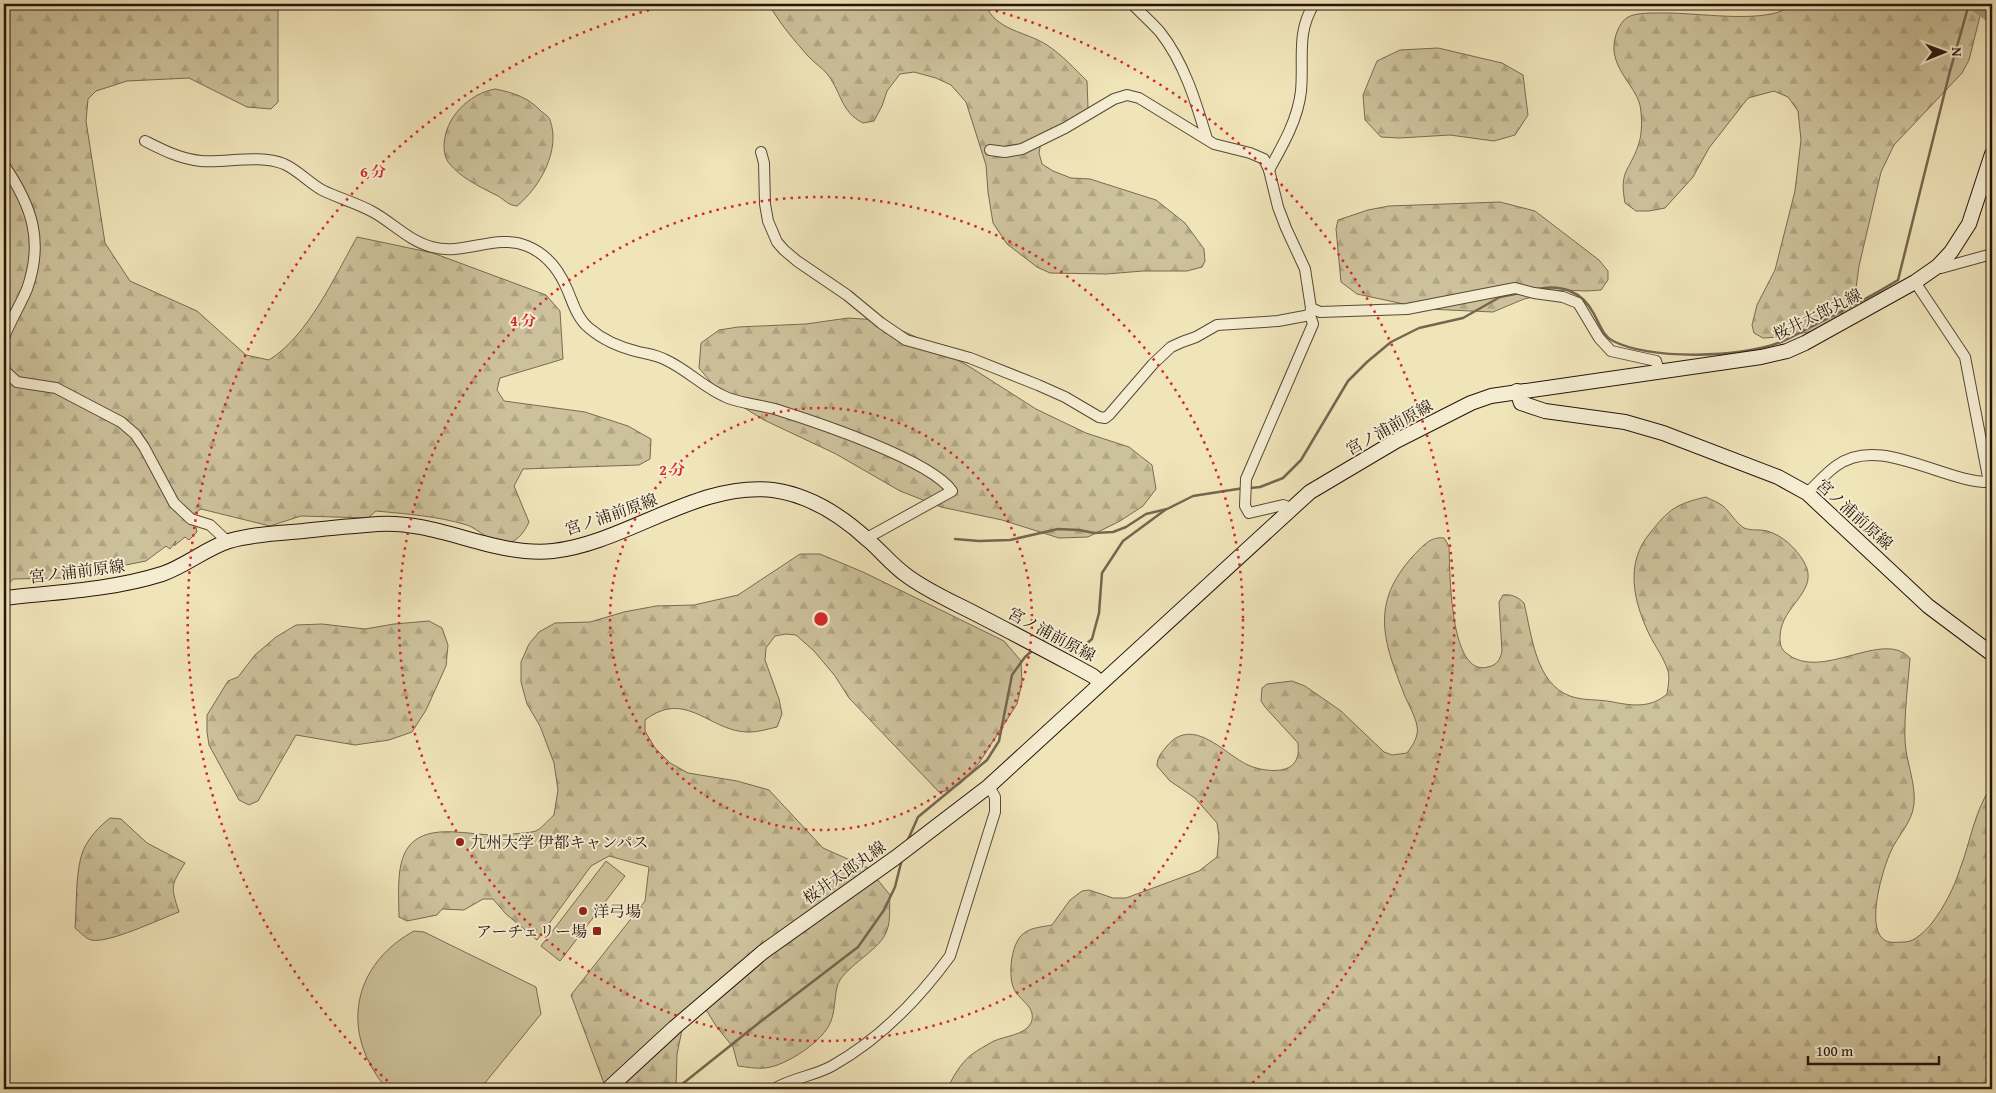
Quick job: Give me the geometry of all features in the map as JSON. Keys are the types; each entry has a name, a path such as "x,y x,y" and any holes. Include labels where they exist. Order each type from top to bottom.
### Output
{"main road":[{"name":"桜井太郎丸線","path":"1517,391 1761,357 1787,351 1915,282 1938,266 1951,252 1969,224 1992,154"},
{"name":"宮ノ浦前原線","path":"4,598 113,587 140,581 167,572 227,541 268,534 382,524 410,524 526,552 554,551 582,546 714,495 741,490 772,490 805,499 834,513 867,538 904,574 943,597 1093,676 1101,683 1210,586 1310,492 1396,441 1471,403 1491,396 1517,391 1521,403 1544,411 1625,422 1663,433 1778,477 1807,493 1928,606 1992,654"},
{"name":"桜井太郎丸線","path":"608,1089 674,1028 763,952 895,858 989,786 1101,683"}],"street":[{"path":"1132,4 1160,32 1172,50 1185,75 1207,139"},
{"path":"1269,170 1292,125 1299,103 1302,34 1306,16 1314,4"},
{"path":"990,150 1005,152 1022,149 1065,128 1114,99 1127,94 1139,98 1214,144 1258,155 1264,159 1269,170 1278,207 1305,269 1313,324 1246,479 1245,506 1249,513 1284,505 1291,508"},
{"path":"144,141 179,157 188,159 220,161 264,160 282,164 322,190 374,213 399,231 431,247 460,250 501,241 511,241 525,245 538,251 554,265 568,289 570,299 579,316 587,327 599,336 622,347 664,358 727,397 776,409 893,453 941,479 952,491 867,538"},
{"path":"761,152 764,163 765,204 770,226 784,250 797,261 906,340 970,358 1038,385 1065,397 1099,417 1105,418 1109,415 1153,364 1171,348 1217,325 1278,321 1310,312 1407,309 1515,288 1564,297 1578,303 1599,338 1611,351 1656,361 1658,371"},
{"path":"4,165 14,180 31,215 35,232 35,251 26,289 10,320 4,338"},
{"path":"1938,266 1941,268 1992,254"},
{"path":"1807,493 1837,465 1860,455 1881,455 1976,481 1990,482 1965,357 1915,282"},
{"path":"4,367 17,382 56,388 121,422 135,434 144,447 174,503 191,519 210,525 227,541"},
{"path":"774,1089 830,1066 871,1039 897,1019 938,974 950,956 995,812 994,797 989,786"}],"green space":[{"path":"4,4 278,4 278,102 271,109 247,107 189,78 127,81 96,91 88,99 86,121 105,243 130,281 197,311 246,355 269,360 296,336 308,321 330,287 357,237 433,253 546,295 560,311 563,359 500,378 497,390 504,401 585,412 628,426 651,439 650,459 639,465 523,469 514,486 529,522 515,540 506,544 497,543 467,525 411,514 376,511 368,518 301,516 270,526 201,509 193,514 197,532 189,540 185,537 174,546 176,541 170,549 166,546 146,561 60,578 13,579 7,586 4,578"},
{"path":"769,4 985,4 996,20 1047,45 1063,57 1087,81 1088,108 1071,126 1041,142 1039,153 1042,164 1053,171 1071,178 1090,179 1156,200 1185,223 1204,249 1205,261 1202,267 1187,271 1143,271 1106,274 1050,273 1037,267 1007,244 993,223 986,165 966,102 951,85 936,78 914,72 900,74 887,91 874,121 863,123 850,114 828,75 810,59 792,38"},
{"path":"1792,4 1983,4 1969,60 1962,73 1894,145 1881,172 1859,266 1855,296 1838,318 1814,331 1763,338 1754,333 1752,325 1757,305 1775,270 1795,191 1801,140 1798,111 1788,97 1774,91 1748,98 1709,148 1693,177 1665,208 1636,211 1625,203 1623,184 1624,177 1639,142 1641,129 1640,104 1619,68 1614,47 1615,37 1621,23 1628,17 1635,15 1672,13 1752,16 1779,12"},
{"path":"1438,48 1502,63 1523,75 1528,115 1515,135 1494,141 1450,135 1400,138 1381,137 1365,120 1363,95 1377,61 1400,50"},
{"path":"495,89 526,99 549,118 553,132 553,143 546,167 533,189 517,206 508,203 464,177 453,168 445,152 445,135 453,117 467,102 476,96"},
{"path":"1500,202 1535,211 1599,260 1608,271 1608,280 1601,290 1564,290 1524,299 1493,312 1427,309 1357,294 1341,282 1336,229 1338,220 1368,210 1389,206"},
{"path":"848,318 878,320 916,337 970,367 1036,409 1086,433 1129,447 1152,465 1156,489 1143,506 1120,521 1088,537 1059,538 1002,520 941,507 900,491 836,454 764,420 720,393 699,368 701,343 719,330 738,327 806,324"},
{"path":"1706,497 1723,506 1744,528 1767,531 1783,539 1793,547 1804,562 1808,572 1808,581 1782,625 1780,643 1786,653 1800,661 1816,662 1884,649 1898,650 1910,658 1905,741 1914,788 1914,804 1911,817 1894,845 1880,882 1876,921 1878,932 1885,941 1913,940 1932,923 1955,883 1981,805 1992,785 1992,1089 947,1089 954,1075 971,1055 994,1041 1024,1030 1031,1023 1032,1013 1028,1005 1015,991 1011,978 1013,953 1019,938 1023,934 1033,929 1052,925 1070,900 1082,891 1089,890 1113,898 1126,898 1199,871 1217,857 1219,837 1217,823 1195,798 1170,781 1157,766 1162,753 1177,737 1187,734 1198,735 1248,765 1260,769 1282,770 1289,768 1297,758 1298,743 1261,701 1262,688 1267,684 1292,681 1305,686 1341,711 1384,752 1392,755 1407,753 1416,737 1417,726 1390,656 1386,639 1386,607 1390,590 1399,573 1423,546 1430,540 1439,538 1444,538 1449,546 1451,598 1459,640 1466,656 1475,666 1488,667 1494,665 1499,659 1502,651 1499,602 1503,595 1512,596 1524,603 1537,657 1549,680 1558,690 1575,698 1635,705 1655,702 1667,694 1669,674 1643,621 1636,595 1634,569 1642,545 1668,513 1687,502"},
{"path":"800,554 820,554 863,572 1004,641 1021,661 1022,683 1017,704 979,763 961,783 950,790 939,792 849,698 835,676 814,651 796,635 775,636 766,648 765,660 779,699 782,714 777,727 753,732 736,730 698,714 674,709 660,711 645,720 645,731 655,748 670,763 688,773 737,781 769,790 823,848 868,868 890,895 889,922 884,937 879,943 840,980 833,1016 827,1029 813,1044 793,1058 765,1068 738,1066 733,1047 707,1011 692,1007 682,1030 677,1054 676,1089 606,1089 571,995 645,901 649,867 609,856 591,866 537,940 506,914 493,899 483,899 464,910 442,909 437,915 407,921 399,917 400,868 404,855 410,845 420,837 435,833 455,832 499,835 531,832 538,830 554,815 558,790 554,763 540,726 527,704 521,682 521,662 529,644 539,632 555,623 590,622 624,612 656,606 694,605 738,595"},
{"path":"429,621 442,628 448,645 446,666 426,710 412,732 389,740 355,745 296,735 258,801 249,805 239,800 209,745 207,715 228,681 238,677 255,655 276,637 296,625 322,624 365,629"},
{"path":"110,818 121,819 147,843 185,863 173,887 179,912 121,935 91,940 75,928 80,859 88,841"},
{"name":"洋弓場","path":"606,861 625,876 560,961 541,946"},
{"path":"414,931 424,932 536,987 541,1014 480,1089 389,1089 379,1079 367,1058 360,1039 358,1020 359,1002 364,985 372,969 383,955 397,942"}],"waterway":[{"path":"1537,289 1562,289 1577,295 1589,306 1604,333 1613,341 1629,347 1650,351 1696,355 1743,351 1781,342 1858,303 1898,280 1950,71 1969,4"},
{"path":"1976,4 1992,15"},
{"path":"1250,488 1260,487 1283,478 1301,460 1348,381 1391,342 1419,328 1463,318 1500,297 1520,293"},
{"path":"955,539 979,541 1010,540 1058,529 1094,533 1113,532 1126,527 1146,514 1167,509 1193,496 1244,488"},
{"path":"1041,643 1047,638 1071,650 1084,646 1092,639 1099,613 1102,573 1123,541 1165,510"},
{"path":"907,842 918,817 987,760 999,741 1012,675 1025,657 1033,650"},
{"path":"676,1089 858,947 884,910 895,887 902,859"}],"place":[{"name":"九州大学 伊都キャンパス","path":"460,842"},
{"name":"洋弓場","path":"583,911"},
{"name":"アーチェリー場","path":"597,931"}]}
